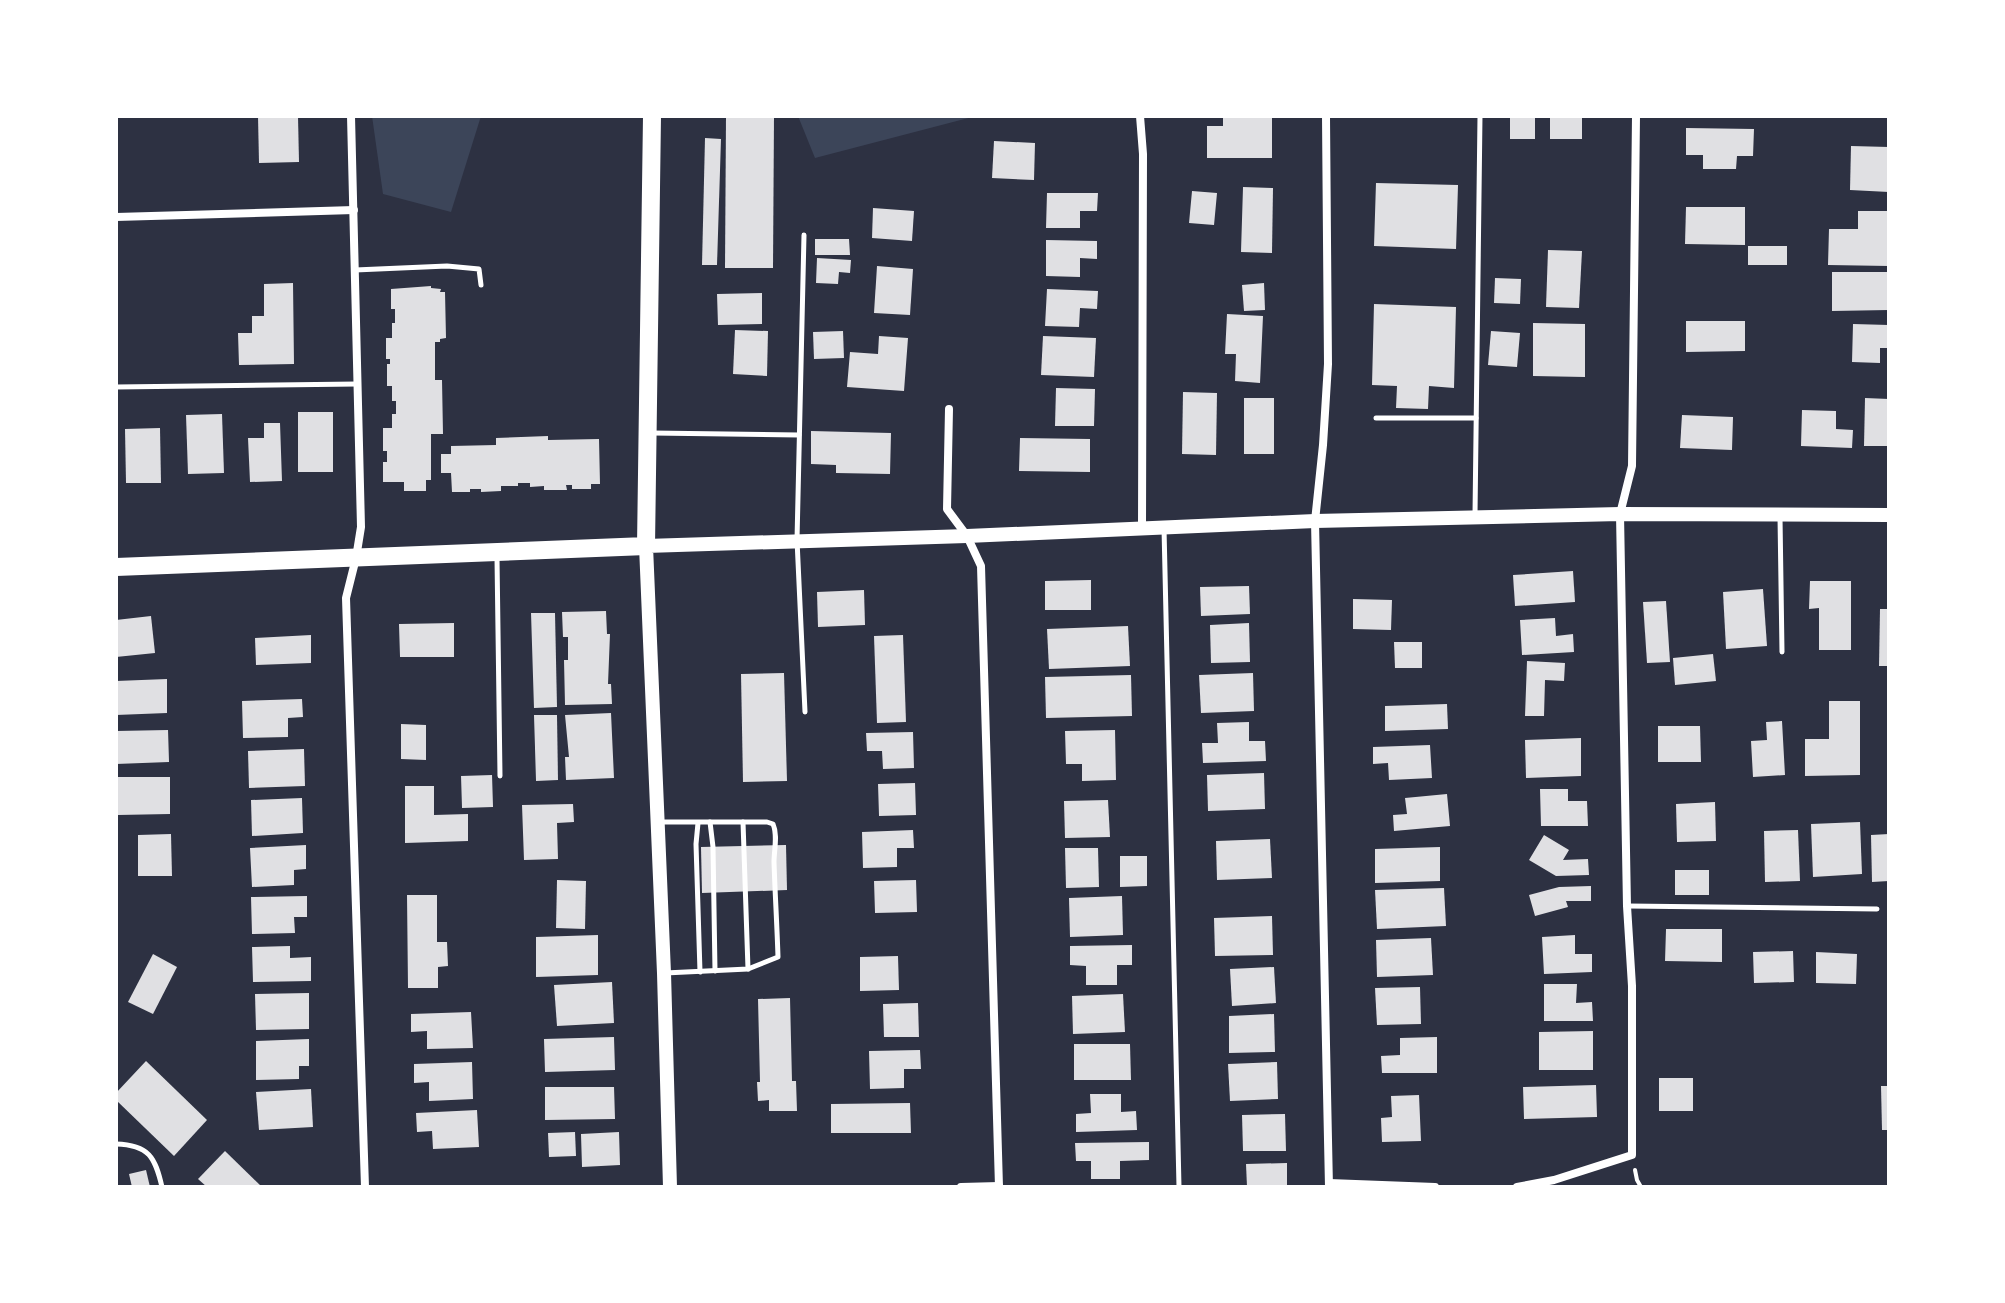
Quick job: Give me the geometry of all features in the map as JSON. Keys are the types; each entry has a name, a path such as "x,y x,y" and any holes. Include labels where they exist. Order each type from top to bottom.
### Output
{"main road":[{"path":"116,567 646,546 652,116"}],"street":[{"path":"351,116 361,527 346,598 365,1187"},
{"path":"1140,116 1143,154 1142,528"},
{"path":"1326,116 1328,364 1315,521 1329,1185 1435,1187"},
{"path":"1517,1187 1554,1180 1632,1155 1632,986 1627,906 1620,514 1632,466 1636,116"},
{"path":"116,217 354,210"},
{"path":"949,409 947,509 967,536 981,566 999,1186 961,1187"},
{"path":"670,1187 646,546 1475,517 1889,515"}],"lane":[{"path":"1475,517 1480,116"},
{"path":"804,235 797,540 805,712"},
{"path":"355,270 447,266 479,269 481,285"},
{"path":"116,387 357,384"},
{"path":"1376,418 1476,418"},
{"path":"648,433 799,435"},
{"path":"1780,515 1782,652"},
{"path":"1164,528 1179,1187"},
{"path":"497,553 500,776"},
{"path":"656,822 767,822 773,824 776,830 778,957 748,969 664,973"},
{"path":"710,822 715,971"},
{"path":"743,822 748,969"},
{"path":"698,823 700,972"},
{"path":"1627,906 1877,909"},
{"path":"116,1144 145,1150 157,1166 162,1187"}],"shaded area":[{"path":"372,116 481,116 451,212 383,194"},
{"path":"798,116 976,116 815,158"}],"building":[{"path":"258,116 298,116 299,162 259,163"},
{"path":"726,116 774,116 773,268 725,268"},
{"path":"1223,116 1272,116 1272,158 1207,158 1207,126 1223,126"},
{"path":"1510,116 1535,116 1535,139 1510,139"},
{"path":"1550,116 1582,116 1582,139 1550,139"},
{"path":"1686,128 1754,129 1753,156 1737,156 1736,169 1703,169 1703,155 1686,155"},
{"path":"705,138 721,139 717,265 702,265"},
{"path":"994,141 1035,143 1034,180 992,178"},
{"path":"1851,146 1889,147 1889,192 1850,190"},
{"path":"1376,183 1458,185 1456,249 1374,246"},
{"path":"1243,187 1273,188 1272,253 1241,252"},
{"path":"1192,191 1217,193 1214,225 1189,223"},
{"path":"1047,193 1098,193 1097,211 1080,211 1080,228 1046,228"},
{"path":"1686,207 1745,207 1745,245 1685,244"},
{"path":"873,208 914,211 912,241 872,238"},
{"path":"1858,211 1889,211 1889,266 1828,265 1829,229 1858,229"},
{"path":"815,239 849,239 850,255 815,255"},
{"path":"1046,240 1097,241 1097,259 1080,258 1080,277 1046,276"},
{"path":"1748,246 1787,246 1787,265 1748,265"},
{"path":"1548,250 1582,251 1579,308 1546,307"},
{"path":"817,258 851,260 850,273 839,272 838,284 816,283"},
{"path":"877,266 913,269 910,315 874,313"},
{"path":"1832,272 1889,272 1889,310 1832,311"},
{"path":"1495,278 1521,279 1520,304 1494,303"},
{"path":"293,283 294,364 239,365 238,333 252,333 252,316 264,316 264,284"},
{"path":"1264,283 1265,310 1244,311 1242,285"},
{"path":"431,286 445,292 446,338 435,342 435,380 442,380 443,434 431,434 431,480 426,480 426,491 404,491 404,482 383,482 383,462 387,462 387,451 383,451 383,428 392,428 392,414 396,414 392,386 387,386 387,364 390,364 390,359 386,359 386,338 392,338 392,323 395,323 391,289"},
{"path":"1047,289 1098,291 1097,309 1080,308 1079,327 1045,326"},
{"path":"762,293 762,324 718,325 717,294"},
{"path":"1374,304 1456,307 1454,388 1429,386 1428,409 1396,408 1397,386 1372,385"},
{"path":"1227,314 1263,316 1260,383 1235,381 1236,354 1225,354"},
{"path":"1686,321 1745,321 1745,351 1686,352"},
{"path":"1533,323 1585,324 1585,377 1533,376"},
{"path":"1853,324 1889,325 1889,348 1880,348 1880,363 1852,362"},
{"path":"735,330 768,331 767,376 733,374"},
{"path":"843,331 844,358 814,359 813,332"},
{"path":"1491,331 1520,333 1517,367 1488,365"},
{"path":"879,336 908,338 904,391 847,387 850,352 878,354"},
{"path":"1043,336 1096,338 1094,377 1041,375"},
{"path":"1056,388 1095,389 1094,426 1055,426"},
{"path":"1183,392 1217,393 1216,455 1182,454"},
{"path":"1244,398 1274,398 1274,454 1244,454"},
{"path":"1865,398 1889,399 1889,446 1864,446"},
{"path":"1802,410 1836,411 1836,429 1853,430 1852,448 1801,446"},
{"path":"298,412 333,412 333,472 298,472"},
{"path":"222,414 224,473 188,474 186,415"},
{"path":"1682,415 1733,417 1732,450 1680,448"},
{"path":"264,423 280,423 282,481 250,482 248,438 264,438"},
{"path":"160,428 161,483 126,483 125,429"},
{"path":"811,431 891,433 890,474 836,473 836,465 811,464"},
{"path":"548,436 548,440 599,439 600,484 591,484 591,489 572,489 572,485 566,485 567,490 544,490 544,486 530,487 530,483 518,483 518,486 501,486 501,491 470,489 470,492 452,492 451,473 441,473 441,454 451,454 451,446 496,445 496,438"},
{"path":"1020,438 1090,439 1090,472 1019,471"},
{"path":"1573,571 1575,602 1515,606 1513,575"},
{"path":"1091,580 1091,610 1045,610 1045,581"},
{"path":"1810,581 1851,581 1851,650 1819,650 1819,608 1809,609"},
{"path":"1249,586 1250,614 1201,616 1200,587"},
{"path":"1763,589 1767,646 1726,649 1723,592"},
{"path":"864,590 865,625 818,627 817,592"},
{"path":"1353,599 1392,600 1391,630 1353,629"},
{"path":"1666,601 1670,662 1647,663 1643,602"},
{"path":"1880,609 1889,609 1889,666 1879,666"},
{"path":"606,611 607,634 610,634 608,684 611,684 612,704 565,705 564,660 568,660 568,637 563,637 562,612"},
{"path":"531,613 555,613 557,707 534,708"},
{"path":"151,616 155,653 116,657 116,620"},
{"path":"1555,618 1556,636 1573,634 1574,652 1522,655 1520,620"},
{"path":"454,623 454,657 400,657 399,624"},
{"path":"1249,623 1250,662 1211,663 1210,625"},
{"path":"1128,626 1130,666 1049,669 1047,629"},
{"path":"311,635 311,663 256,665 255,638"},
{"path":"903,635 906,722 877,723 874,636"},
{"path":"1394,642 1422,642 1422,668 1395,668"},
{"path":"1713,654 1716,681 1675,685 1673,658"},
{"path":"1527,661 1565,663 1564,681 1545,680 1544,716 1525,716"},
{"path":"784,673 787,781 743,782 741,674"},
{"path":"1253,673 1254,711 1201,713 1199,675"},
{"path":"1131,675 1132,716 1046,718 1045,677"},
{"path":"167,679 167,713 116,715 116,681"},
{"path":"302,699 303,717 288,718 288,737 243,738 242,701"},
{"path":"1829,701 1860,701 1860,775 1805,776 1805,739 1829,739"},
{"path":"1447,704 1448,729 1385,731 1385,706"},
{"path":"611,713 614,778 566,780 565,757 569,757 565,715"},
{"path":"534,715 557,715 558,780 536,781"},
{"path":"1782,721 1785,775 1753,777 1751,741 1767,740 1766,722"},
{"path":"1249,722 1249,741 1265,741 1266,761 1203,763 1202,743 1218,743 1217,723"},
{"path":"401,724 426,725 426,760 401,759"},
{"path":"1658,726 1700,726 1701,762 1658,762"},
{"path":"168,730 169,762 116,764 116,731"},
{"path":"1115,730 1116,780 1082,781 1082,764 1066,764 1065,731"},
{"path":"913,732 914,768 883,769 882,751 867,751 866,733"},
{"path":"1581,738 1581,776 1526,778 1525,740"},
{"path":"1430,745 1432,778 1389,780 1388,763 1373,764 1373,747"},
{"path":"304,749 305,786 249,788 248,751"},
{"path":"1264,773 1265,809 1208,811 1207,775"},
{"path":"492,775 493,807 462,808 461,776"},
{"path":"116,777 170,777 170,814 118,815"},
{"path":"915,783 916,815 879,816 878,784"},
{"path":"405,786 434,786 434,815 468,814 468,841 405,843"},
{"path":"1540,789 1568,789 1568,801 1587,801 1588,826 1541,826"},
{"path":"1447,794 1450,826 1394,831 1393,815 1407,814 1405,798"},
{"path":"302,798 303,833 252,836 251,800"},
{"path":"1108,800 1110,837 1065,838 1064,801"},
{"path":"1715,802 1716,841 1677,842 1676,804"},
{"path":"573,804 574,822 557,823 558,859 524,860 522,805"},
{"path":"1860,822 1862,874 1813,877 1811,824"},
{"path":"913,830 914,848 897,848 897,867 863,868 862,832"},
{"path":"1798,830 1800,881 1765,882 1764,831"},
{"path":"171,834 172,876 138,876 138,835"},
{"path":"1889,834 1889,881 1872,882 1871,835"},
{"path":"1544,835 1569,850 1563,860 1588,859 1589,875 1556,876 1529,860"},
{"path":"1270,839 1272,878 1217,880 1216,841"},
{"path":"306,845 306,869 294,870 294,885 252,887 250,848"},
{"path":"786,845 787,890 702,893 701,847"},
{"path":"1440,847 1440,881 1375,883 1375,849"},
{"path":"1065,848 1098,848 1099,887 1066,888"},
{"path":"1120,856 1147,856 1147,886 1120,887"},
{"path":"1675,870 1709,870 1709,895 1675,895"},
{"path":"557,880 586,881 585,929 556,928"},
{"path":"916,880 917,912 875,913 874,881"},
{"path":"1591,886 1591,901 1566,901 1568,907 1535,916 1529,895 1559,887"},
{"path":"1444,888 1446,926 1377,929 1375,890"},
{"path":"407,895 437,895 437,942 447,942 448,966 438,967 438,988 408,988"},
{"path":"307,896 307,917 294,917 295,933 252,934 251,897"},
{"path":"1122,896 1123,935 1070,937 1069,898"},
{"path":"1272,916 1273,955 1215,956 1214,918"},
{"path":"1666,929 1722,929 1722,962 1665,961"},
{"path":"598,935 598,975 536,977 536,937"},
{"path":"1575,935 1575,954 1592,954 1592,972 1544,974 1542,937"},
{"path":"1431,938 1433,975 1377,977 1376,940"},
{"path":"1132,945 1132,965 1117,965 1117,985 1086,985 1086,966 1070,965 1070,946"},
{"path":"290,946 290,958 311,957 311,981 253,982 252,947"},
{"path":"1793,951 1794,982 1754,983 1753,952"},
{"path":"1816,952 1857,954 1856,984 1816,983"},
{"path":"153,954 177,967 153,1014 128,1002"},
{"path":"898,956 899,990 860,991 860,957"},
{"path":"1274,967 1276,1003 1232,1006 1230,969"},
{"path":"612,982 614,1023 557,1026 554,985"},
{"path":"1544,984 1577,984 1576,1003 1592,1002 1593,1021 1544,1021"},
{"path":"1420,987 1421,1024 1377,1025 1375,988"},
{"path":"309,993 309,1029 256,1030 255,994"},
{"path":"1123,994 1125,1032 1073,1034 1072,996"},
{"path":"790,998 792,1081 796,1081 797,1111 769,1111 769,1100 758,1101 758,999"},
{"path":"918,1003 919,1037 884,1037 883,1004"},
{"path":"471,1012 473,1048 427,1049 427,1031 411,1032 411,1014"},
{"path":"1274,1014 1275,1052 1229,1053 1229,1016"},
{"path":"1593,1031 1593,1070 1539,1070 1539,1032"},
{"path":"614,1037 615,1070 545,1072 544,1039"},
{"path":"1437,1037 1437,1073 1382,1073 1381,1056 1400,1055 1400,1038"},
{"path":"309,1039 309,1066 299,1066 299,1079 256,1080 256,1041"},
{"path":"1074,1044 1130,1044 1131,1080 1074,1080"},
{"path":"920,1050 921,1069 904,1069 904,1088 870,1089 869,1051"},
{"path":"146,1061 207,1120 174,1156 116,1100 116,1093"},
{"path":"472,1062 473,1099 429,1101 429,1082 414,1083 414,1064"},
{"path":"1277,1062 1278,1099 1230,1101 1228,1064"},
{"path":"1659,1078 1693,1078 1693,1111 1659,1111"},
{"path":"1596,1085 1597,1117 1524,1119 1523,1087"},
{"path":"1881,1086 1889,1086 1889,1130 1882,1130"},
{"path":"545,1087 614,1087 615,1119 545,1120"},
{"path":"311,1089 313,1127 259,1130 256,1092"},
{"path":"1090,1094 1121,1094 1121,1112 1136,1111 1137,1130 1076,1132 1076,1114 1091,1113"},
{"path":"1419,1095 1421,1141 1382,1142 1381,1118 1392,1117 1391,1096"},
{"path":"910,1103 911,1133 831,1133 831,1104"},
{"path":"477,1110 479,1147 433,1149 432,1131 417,1132 416,1113"},
{"path":"1285,1114 1286,1151 1243,1151 1242,1115"},
{"path":"575,1132 576,1156 549,1157 548,1133"},
{"path":"619,1132 620,1165 582,1167 581,1134"},
{"path":"1149,1142 1149,1160 1120,1161 1120,1179 1091,1179 1091,1161 1076,1161 1075,1143"},
{"path":"225,1151 262,1187 207,1187 198,1179"},
{"path":"1287,1163 1287,1187 1247,1187 1246,1164"},
{"path":"146,1170 150,1187 132,1187 129,1174"}]}
